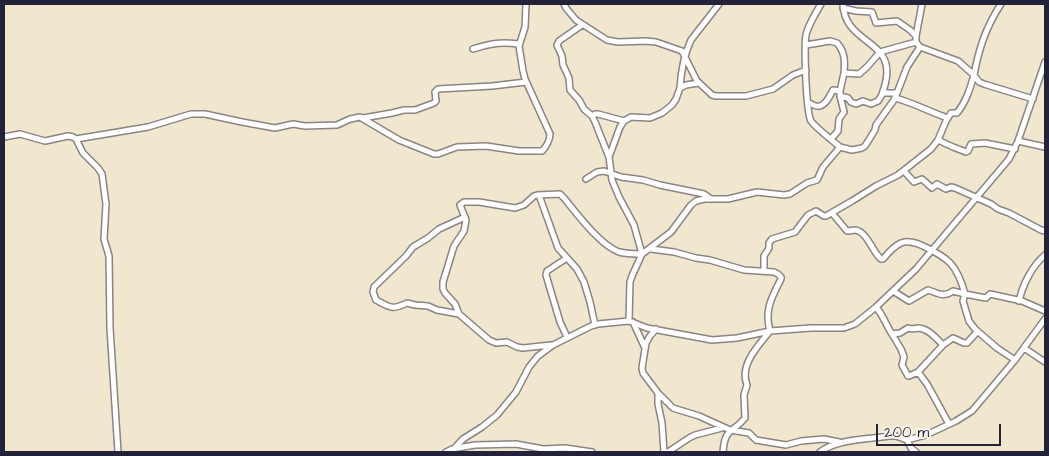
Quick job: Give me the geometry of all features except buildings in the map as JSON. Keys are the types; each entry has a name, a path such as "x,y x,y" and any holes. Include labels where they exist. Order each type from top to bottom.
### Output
{"street":[{"path":"362,118 399,140 434,154 457,147 486,146 519,151 542,151 550,138 550,134 526,82 519,44 526,26 526,4"},
{"path":"564,4 572,17 607,40 618,42 656,42 682,51 698,83 714,96 746,96 774,88 791,76 806,70"},
{"path":"592,116 598,114 624,120 631,117 650,118 662,113 672,105 680,88 681,73 691,40 719,4"},
{"path":"822,4 807,32 806,70 808,102 812,121 840,147 852,150 865,146 875,130 876,124 889,108 907,67 920,47"},
{"path":"916,39 922,4"},
{"path":"764,271 764,256 772,239 795,232 808,215 816,211 824,216 832,213 872,188 895,177 931,148 938,140 951,113 958,112 963,106 974,75 982,41 988,25 1001,4"},
{"path":"843,6 856,11 872,12 875,23 896,21 910,30 920,47 958,61 979,82 1033,99"},
{"path":"808,102 820,106 829,99 833,90 856,104 862,101 871,104 878,100 882,94 888,72 886,62 880,52 853,29 846,18 843,6"},
{"path":"582,25 559,41 557,46 569,77 570,90 592,116 602,137 609,157 612,180 634,225 642,254"},
{"path":"844,73 859,74 880,52 916,39"},
{"path":"473,49 498,42 519,44"},
{"path":"806,45 837,42 842,49 845,59 840,93 844,111 839,119 838,131 831,139"},
{"path":"453,450 463,439 497,415 516,392 526,371 535,358 567,337 595,324 631,321 647,328 712,340 737,338 770,331 844,328 855,324 916,269 1009,159 1015,149 1033,99 1043,80 1045,62"},
{"path":"76,139 148,127 191,114 205,114 275,128 293,124 337,126 350,119 404,110 415,110 434,103 436,100 435,92 438,89 526,82"},
{"path":"680,88 698,83"},
{"path":"882,94 896,95 948,118"},
{"path":"609,157 624,120"},
{"path":"4,137 17,133 48,141 71,136 76,139 83,153 100,170 103,177 106,204 103,234 109,256 110,328 118,452"},
{"path":"938,140 966,152 970,144 984,142 1015,149"},
{"path":"1018,141 1045,147"},
{"path":"646,348 631,321 630,282 642,254 671,232 693,203 704,199 728,199 757,192 790,194 807,183 817,180 823,167 840,147"},
{"path":"586,179 602,171 621,177 645,180 660,186 704,194 712,199"},
{"path":"904,171 914,181 923,179 931,188 937,184 946,189 953,188 992,204 999,210 1009,213 1041,230 1045,230"},
{"path":"553,345 539,348 523,348 507,342 489,340 459,314 445,293 443,282 454,246 464,231 465,217 460,205 464,202 479,202 515,208 524,205 534,196 560,194 586,225 607,245 621,253 642,254"},
{"path":"539,195 558,248 578,269 584,282 595,324"},
{"path":"832,213 847,231 856,230 859,232 871,244 876,255 881,259 903,242 916,244 944,257 951,263 961,278 965,294 963,301 969,321 977,332 1015,360"},
{"path":"459,314 407,303 394,308 377,301 373,289 413,247 439,229 465,217"},
{"path":"650,249 710,260 744,270 764,271 778,274 781,277 769,306 767,316 770,331 750,356 747,364 745,380 747,385 744,396 745,418 730,430 726,436 723,452"},
{"path":"1019,300 1023,287 1036,265 1045,255"},
{"path":"567,258 548,271 546,275 560,322 567,337"},
{"path":"893,291 909,301 928,290 942,295 954,291 986,298 990,294 1019,300 1045,311"},
{"path":"876,306 884,316 885,323 902,349 904,357 902,365 908,376 918,372 943,345 953,338 967,343 977,332"},
{"path":"820,452 831,445 890,436 907,440 926,435 949,424 975,408 1015,360 1045,318"},
{"path":"892,334 900,333 908,328 913,330 919,328 929,332 943,345"},
{"path":"656,329 648,340 642,368 643,374 673,408 699,416 722,428 749,433 756,440 789,445 801,441 824,439 844,443"},
{"path":"1024,348 1045,362"},
{"path":"918,372 927,384 949,424"},
{"path":"658,393 664,452"},
{"path":"668,452 689,438 722,428"},
{"path":"907,440 911,448 916,452"},
{"path":"446,452 479,445 516,444 544,449 565,448 592,452"},
{"path":"479,445 482,452"}]}
